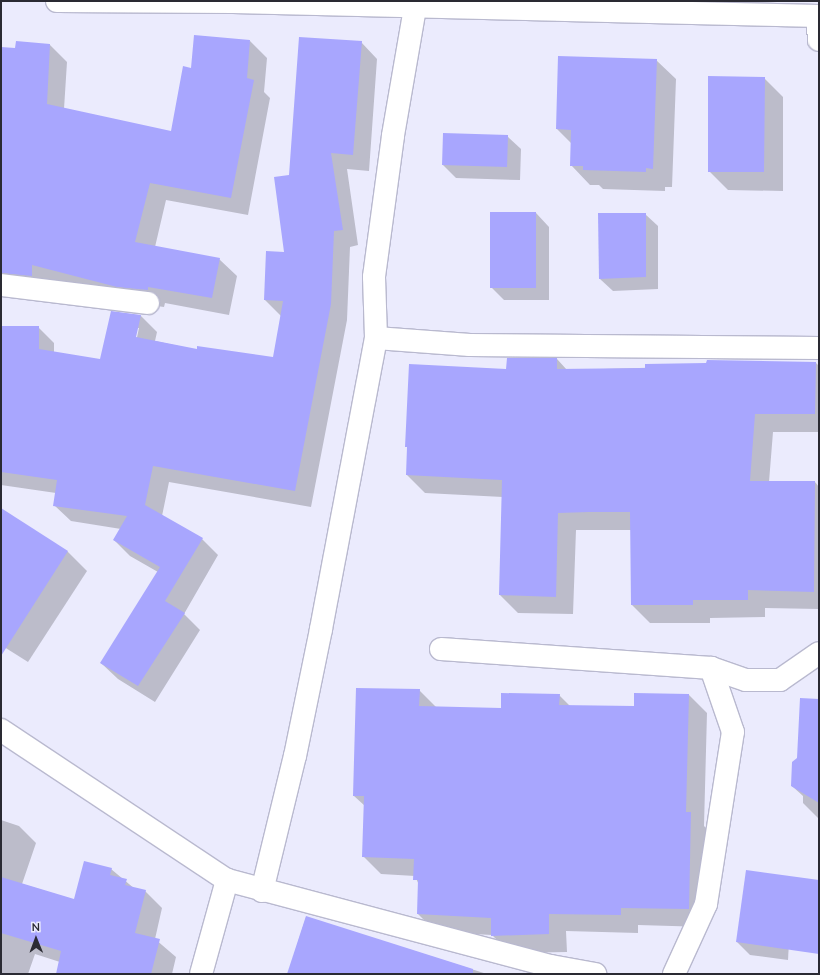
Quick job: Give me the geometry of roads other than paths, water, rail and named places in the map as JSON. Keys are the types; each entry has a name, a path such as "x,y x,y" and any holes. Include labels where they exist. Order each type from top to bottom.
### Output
{"street":[{"path":"57,1 233,2 415,8 818,16 819,40"},
{"path":"262,891 295,756 321,629 376,338 374,277 393,136 415,8"},
{"path":"1,285 148,303"},
{"path":"376,338 470,345 819,348"},
{"path":"441,649 711,668 746,680 780,680 819,653"},
{"path":"674,974 706,904 733,732 711,668"},
{"path":"1,730 227,880 262,891 551,966 595,974"},
{"path":"201,974 227,880"}]}
